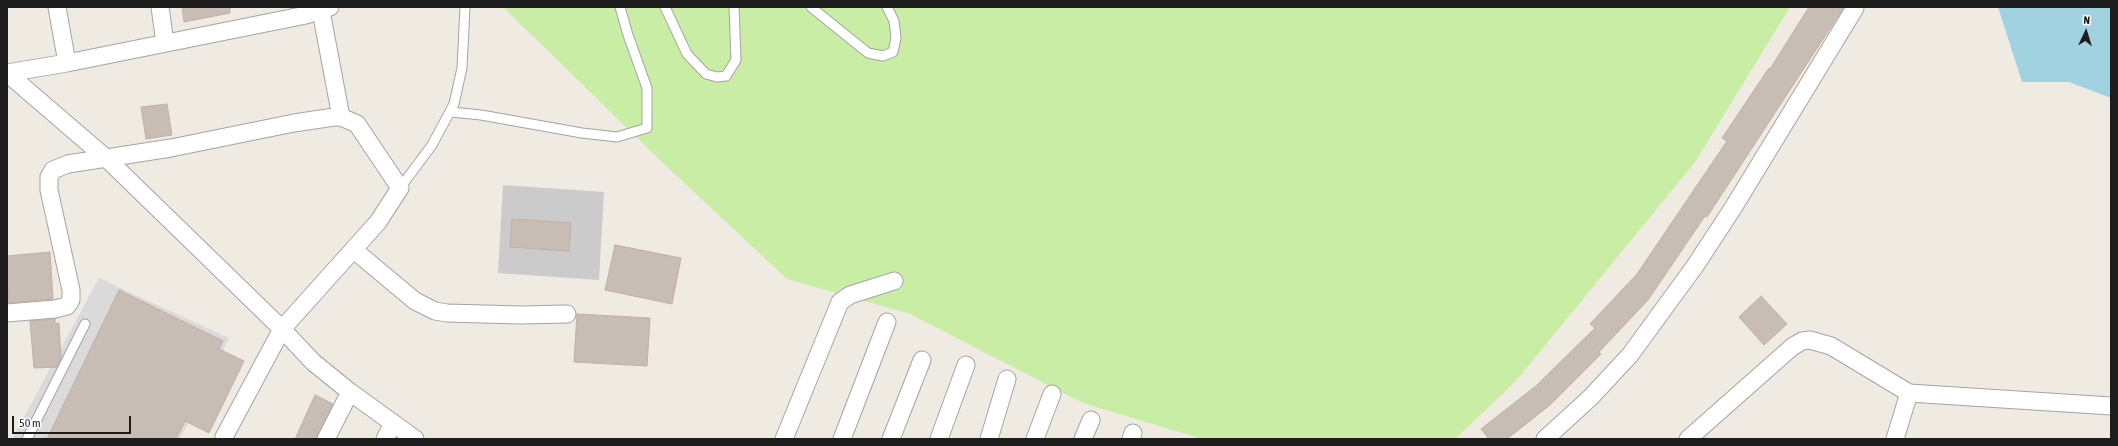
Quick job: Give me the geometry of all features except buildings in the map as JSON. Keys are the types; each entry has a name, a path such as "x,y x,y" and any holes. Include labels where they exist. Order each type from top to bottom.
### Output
{"street":[{"path":"57,7 67,63"},
{"path":"160,7 165,43"},
{"path":"1546,439 1591,397 1621,366 1695,266 1734,208 1855,8"},
{"path":"7,73 67,63 165,43 271,14 326,9 341,117"},
{"path":"7,73 107,159 282,329 313,362 350,392 415,439"},
{"path":"7,313 56,309 69,304 71,290 49,190 49,177 53,170 59,167 171,148 294,123 341,117 357,124 362,129 400,188 378,222 282,329 224,437"},
{"path":"354,250 415,302 435,310 447,313 520,315 567,314"},
{"path":"784,439 840,302 850,295 894,281"},
{"path":"842,439 887,322"},
{"path":"1696,438 1792,347 1802,341 1818,341 1831,346 1909,393 2111,406"},
{"path":"891,439 922,360"},
{"path":"939,439 966,365"},
{"path":"989,439 1007,379"},
{"path":"326,439 350,392"},
{"path":"1895,439 1909,393"},
{"path":"1035,439 1052,394"},
{"path":"1083,439 1091,420"},
{"path":"386,439 393,423"}],"lane":[{"path":"400,188 432,145 451,112 459,90 462,68 465,7"},
{"path":"451,112 481,115 582,133 617,137 647,128 647,88 628,35 620,7"},
{"path":"665,7 687,54 706,74 717,77 726,76 736,60 734,7"},
{"path":"811,7 868,53 883,56 893,52 896,38 894,21 887,7"},
{"path":"27,439 85,324"}],"shaded area":[{"path":"503,185 604,192 599,280 498,273"},
{"path":"99,278 229,338 180,439 12,439"}],"green space":[{"path":"503,7 1790,7 1695,162 1515,382 1455,439 1202,439 1083,403 910,314 787,279 663,163"}],"water":[{"path":"1998,7 2111,7 2111,98 2069,82 2022,82"}]}
